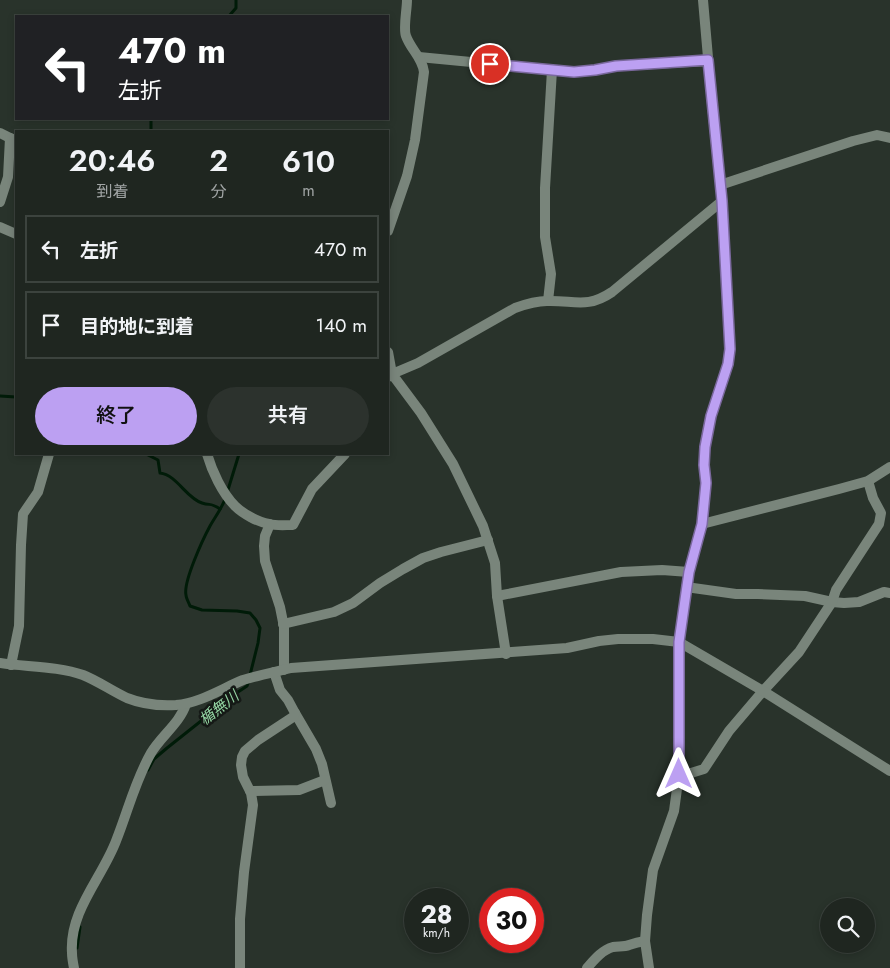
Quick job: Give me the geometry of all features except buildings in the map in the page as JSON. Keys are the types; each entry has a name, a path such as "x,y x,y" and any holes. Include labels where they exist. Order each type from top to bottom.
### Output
{"street":[{"path":"389,228 407,176 415,140 424,72 419,57 405,34 407,0"},
{"path":"649,968 645,941 653,870 674,811 679,774 679,642 686,587 702,524 706,483 705,447 711,416 728,364 730,349 722,201 703,0"},
{"path":"419,57 574,72 616,66 708,60"},
{"path":"548,301 551,274 545,237 545,188 552,70"},
{"path":"0,133 13,139 8,177 0,202"},
{"path":"720,185 853,141 877,136 890,138"},
{"path":"506,654 497,596 495,563 483,526 453,464 421,413 390,376 515,308 532,302 572,303 603,299 722,201"},
{"path":"0,227 15,234"},
{"path":"11,665 19,626 20,545 23,514 38,492 50,455"},
{"path":"207,455 221,487 235,506 249,516 270,524 293,525 312,489 344,455"},
{"path":"702,524 868,481 890,467"},
{"path":"679,774 704,769 729,731 762,691 799,652 832,602 836,590 879,524 881,513 873,498 868,481"},
{"path":"270,524 265,536 264,546 265,561 280,607 283,624 279,671 280,690 288,700 316,750 322,764 331,803"},
{"path":"283,624 334,612 353,603 380,583 424,558 488,540"},
{"path":"497,596 621,572 662,570 689,572"},
{"path":"686,587 736,594 805,596 844,604 859,602 884,592 890,593"},
{"path":"0,663 64,670 83,675 127,698 144,704 162,705 186,704 200,700 242,681 292,668 506,654 566,648 618,639 679,642 762,691 890,772"},
{"path":"74,968 72,939 80,911 116,843 143,767 153,750 184,712 186,704"},
{"path":"240,968 240,919 243,881 253,804 251,793 243,777 242,757 245,751 258,740 293,717 295,713"},
{"path":"250,791 299,790 325,780"},
{"path":"587,968 595,958 605,951 645,941"}],"waterway":[{"name":"楯無川","path":"230,15 236,8 236,0"},
{"name":"楯無川","path":"151,120 151,130"},
{"path":"0,396 15,397"},
{"path":"148,455 158,460 160,473 177,482 196,500 220,509"},
{"name":"楯無川","path":"227,493 239,455"},
{"name":"楯無川","path":"225,499 194,560 186,589 186,596 190,606 202,610 250,613 256,620 260,628 250,675"},
{"name":"楯無川","path":"148,770 154,759 247,686 249,681"},
{"name":"楯無川","path":"77,948 80,927"}],"route":[{"path":"490,64 574,72 616,66 708,60 722,201 730,349 728,364 711,416 705,447 706,483 702,524 686,587 679,642 679,774"}]}
